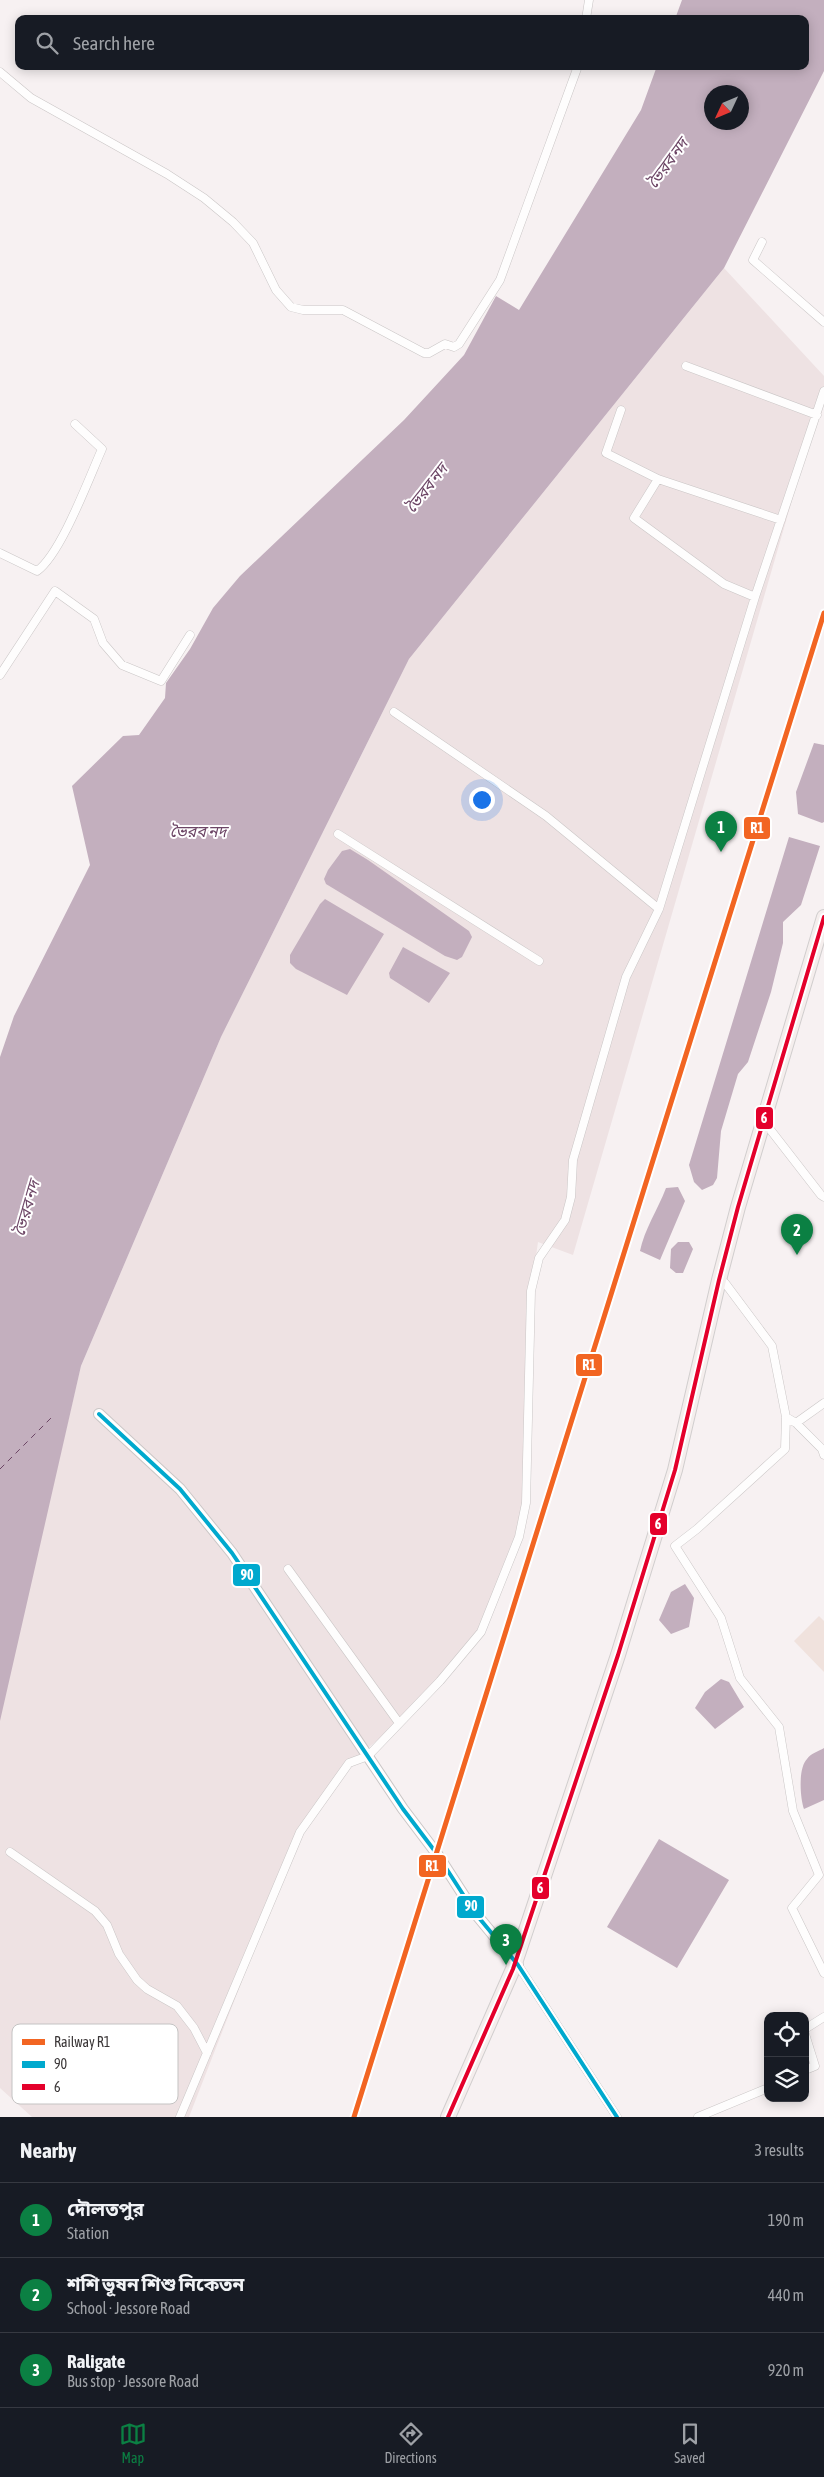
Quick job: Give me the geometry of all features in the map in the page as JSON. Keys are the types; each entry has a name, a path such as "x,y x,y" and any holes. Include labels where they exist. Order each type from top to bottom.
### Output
{"highway":[{"path":"515,1965 618,1655 675,1470 736,1216 824,917"},
{"path":"448,2117 515,1965 534,1928 618,1675 681,1476 725,1283 824,940"}],"main road":[{"path":"99,1414 180,1489 232,1553 403,1809 437,1854 475,1913 515,1965"}],"street":[{"path":"587,15 589,0"},
{"path":"0,72 32,98 158,169 204,198 233,222 253,243 276,290 291,307 303,310 343,310 424,352 430,353 445,344 454,347 459,344 500,280 577,70"},
{"path":"762,242 753,260 824,322"},
{"path":"686,366 817,415"},
{"path":"180,2117 300,1832 349,1763 368,1756 440,1681 481,1632 519,1537 526,1503 531,1291 538,1258 565,1220 571,1197 573,1160 626,977 658,909 755,597 824,391"},
{"path":"621,410 606,453 658,479 781,520"},
{"path":"0,553 37,571 50,558 70,520 102,448 75,424"},
{"path":"658,479 634,518 724,584 755,597"},
{"path":"0,675 55,592 94,619 103,643 122,665 161,681 190,635"},
{"path":"394,712 546,816 658,909"},
{"path":"338,834 540,961"},
{"path":"769,1128 821,1196 824,1196"},
{"path":"725,1283 772,1346 786,1417 785,1449 697,1529 675,1546 721,1618 740,1678 780,1727 793,1811 821,1874 792,1908 824,1973"},
{"path":"796,1422 824,1403"},
{"path":"786,1417 796,1422 822,1449 824,1455"},
{"path":"288,1569 399,1723"},
{"path":"10,1852 95,1910 107,1925 119,1954 137,1980 146,1989 177,2006 194,2028 207,2053"},
{"path":"515,1965 617,2117"},
{"path":"809,2026 824,2017"},
{"path":"809,2047 815,2066 809,2068"},
{"path":"698,2117 764,2090"}],"shaded area":[{"path":"724,268 824,376 824,390 573,1255 538,1242 531,1291 529,1458 519,1537 472,1642 399,1723 349,1763 300,1832 189,2117 32,2117 18,2104 178,2104 178,2024 12,2024 12,2099 0,2088 0,1711 81,1366 221,1037 409,659"},
{"path":"819,1616 824,1621 824,1672 794,1641"}],"water":[{"name":"ভৈরব নদ","path":"682,0 824,0 824,71 724,268 409,659 221,1037 81,1366 0,1721 0,1057 14,1016 90,865 72,786 123,736 139,735 165,698 166,683 190,649 213,608 240,576 404,420 464,355 496,296 519,310 641,110 656,70 809,70 809,15 676,15"},
{"path":"814,743 824,745 824,822 822,823 798,814 796,792"},
{"path":"789,837 820,846 801,905 783,922 783,943 771,992 748,1062 738,1074 721,1131 717,1178 713,1185 702,1190 694,1182 689,1165"},
{"path":"350,849 469,931 472,937 462,957 457,960 445,956 326,884 324,879 328,870 342,851"},
{"path":"325,899 384,934 347,995 296,969 290,963 290,955 320,904"},
{"path":"403,947 450,973 429,1003 390,978 389,973"},
{"path":"678,1187 685,1201 660,1260 640,1251 648,1227 666,1188"},
{"path":"678,1242 689,1242 693,1249 683,1273 676,1273 670,1268 671,1249"},
{"path":"685,1584 694,1598 689,1627 671,1634 659,1620 671,1592"},
{"path":"721,1679 729,1682 744,1707 715,1729 695,1708 705,1692"},
{"path":"824,1748 824,1800 804,1809 801,1791 802,1769 808,1757"},
{"path":"659,1839 729,1880 677,1968 607,1927"}],"ferry route":[{"path":"0,1469 52,1417"}],"rail line":[{"name":"R1","path":"354,2117 824,613"}],"transit line":[{"name":"6","path":"448,2117 513,1969 618,1655 675,1470 738,1207 824,917"},
{"name":"90","path":"99,1414 180,1489 232,1553 403,1809 437,1854 475,1913 518,1965 617,2117"}],"place":[{"name":"দৌলতপুর","path":"721,852"},
{"name":"শশি ভূষন শিশু নিকেতন","path":"797,1255"},
{"name":"Raligate","path":"506,1965"}]}
